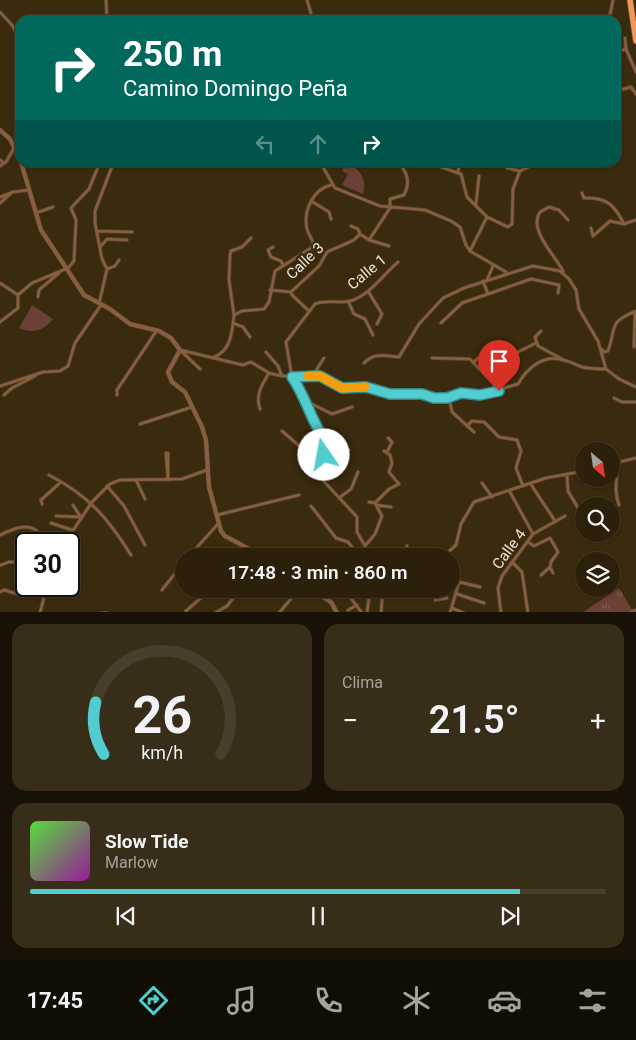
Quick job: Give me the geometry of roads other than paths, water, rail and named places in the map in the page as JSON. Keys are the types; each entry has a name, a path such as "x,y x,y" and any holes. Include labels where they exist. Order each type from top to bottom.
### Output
{"highway":[{"path":"632,0 636,18"},
{"path":"632,0 636,41"}],"street":[{"path":"106,0 107,15"},
{"path":"307,0 312,15"},
{"path":"610,15 613,0"},
{"path":"0,12 15,31"},
{"path":"625,38 626,49 636,72"},
{"path":"621,50 626,49"},
{"path":"621,90 631,87 636,94"},
{"path":"0,130 15,148 0,166"},
{"path":"0,160 4,163"},
{"path":"22,167 41,230 68,268 84,295 130,324 156,330 171,338 180,350 200,369"},
{"path":"0,322 18,308 18,295 32,283 68,268 76,258 76,220 71,208 86,194 98,167"},
{"path":"0,386 43,372 60,371 68,366 75,343 100,304 107,269 100,247 95,211 112,167"},
{"path":"324,167 328,172 332,185"},
{"path":"369,240 390,208 392,198 404,195 407,187 407,176 401,167"},
{"path":"442,167 458,172 463,177 467,197 487,217 505,226 512,224 513,189 520,171"},
{"path":"458,172 459,167"},
{"path":"507,167 520,171 528,167"},
{"path":"476,205 480,176"},
{"path":"234,315 242,311 264,308 269,302 275,271 306,253 311,248 312,241 307,231 306,221 311,201 325,186 332,185 380,206 425,210 452,221 460,227 470,251 493,266 508,272"},
{"path":"0,196 30,190"},
{"path":"0,202 13,192"},
{"path":"582,193 584,198 604,199 618,212 624,224"},
{"path":"311,201 329,212 331,219"},
{"path":"36,213 53,207"},
{"path":"568,220 559,210 549,207 540,212 536,220 539,232 576,290 579,309 598,341 606,369"},
{"path":"470,251 487,217"},
{"path":"592,228 593,236 610,221 624,224 636,220"},
{"path":"351,226 358,229 360,234 369,240 389,246"},
{"path":"97,231 132,232"},
{"name":"Calle 3","path":"291,292 319,266 328,252 354,240 360,234"},
{"path":"210,357 222,353 233,334 234,315 229,280 231,251 242,246 251,238"},
{"path":"100,247 107,240 128,240"},
{"path":"273,247 268,250 271,257 281,261 283,265"},
{"path":"107,269 115,266 119,260"},
{"name":"Calle 1","path":"309,311 320,302 348,301 360,297 398,262"},
{"path":"488,294 485,280 493,266"},
{"path":"364,363 370,357 377,355 399,357 419,324 443,298 485,280 533,266 564,272"},
{"path":"38,298 40,290 62,270"},
{"path":"441,323 458,306 531,279 559,285 558,293"},
{"path":"0,283 18,295"},
{"name":"Calle 3","path":"270,290 291,292 309,311"},
{"path":"368,290 382,314 377,324"},
{"path":"348,301 354,314 365,319 373,335"},
{"path":"309,311 286,342 292,377 306,401 318,431 325,440 319,476 356,517 357,532 365,546 375,534 382,516 376,504"},
{"path":"600,348 604,352 608,351 616,324 622,317 636,312 634,347"},
{"path":"233,323 242,327 250,337"},
{"path":"117,395 117,390 156,330"},
{"path":"541,331 535,338 538,346 563,360 583,368 606,369 619,379 636,387"},
{"path":"513,359 518,352 536,343"},
{"path":"474,362 492,345"},
{"path":"180,350 243,365 251,362 269,373 282,376 320,376 342,388 366,387 390,394 422,394 434,398 449,397 461,393 480,395 499,391 518,384 523,375 542,359 563,360"},
{"path":"180,350 168,372 172,382 184,392 206,440 209,487 218,524 225,536 246,548"},
{"path":"266,352 278,366 282,376"},
{"path":"313,376 324,358"},
{"path":"432,358 464,358 474,362 499,391"},
{"path":"260,409 257,401 259,388 269,373"},
{"path":"4,395 12,388 39,374"},
{"path":"449,397 452,412 474,432"},
{"path":"614,398 622,402 636,402"},
{"path":"306,401 332,414 352,407"},
{"path":"140,424 192,407"},
{"path":"467,426 472,421 484,422 499,437 518,440 521,451 516,468 523,486"},
{"path":"282,431 304,450 324,455 328,458 349,450"},
{"path":"376,504 389,490 399,484 389,472 392,463 385,451 392,442 388,438"},
{"path":"167,453 168,480"},
{"path":"620,462 636,458"},
{"path":"51,523 72,530 92,502 107,486 120,480 182,479 207,470"},
{"path":"339,498 351,489 358,472"},
{"path":"453,548 456,545 461,524 474,502 510,492 546,478 575,474"},
{"path":"49,475 92,502 113,527 132,555"},
{"path":"567,476 568,491 575,503"},
{"path":"136,480 145,499"},
{"path":"42,504 41,500 61,482"},
{"path":"482,483 492,497"},
{"path":"530,483 555,521"},
{"path":"107,486 124,506 145,545"},
{"path":"510,492 533,534"},
{"path":"217,515 299,494"},
{"path":"368,502 391,507"},
{"path":"73,505 81,517"},
{"path":"311,506 336,538 348,542 353,548"},
{"path":"56,516 81,517"},
{"name":"Calle 4","path":"501,612 498,588 502,576 533,534 566,516"},
{"path":"196,548 218,524"},
{"path":"0,535 15,528 28,527 37,532"},
{"path":"527,541 534,546 550,538 558,552 550,567 541,575"},
{"path":"0,565 15,562"},
{"path":"512,562 522,572 528,612"},
{"path":"550,567 553,573"},
{"path":"162,590 175,573"},
{"path":"460,582 480,587"},
{"path":"0,592 4,590 15,593"},
{"path":"460,595 484,603"},
{"path":"40,612 44,597"},
{"path":"186,611 200,598"},
{"path":"215,612 227,606 233,598"},
{"path":"279,612 291,598"},
{"path":"324,598 330,602 336,612"},
{"path":"352,598 362,612"},
{"path":"367,612 369,598"},
{"path":"381,612 383,598"},
{"path":"435,598 435,600 447,598"},
{"path":"450,612 456,598"},
{"path":"348,610 357,605"},
{"path":"452,608 464,612"},
{"path":"629,612 636,610"},
{"path":"102,612 107,612"}]}
